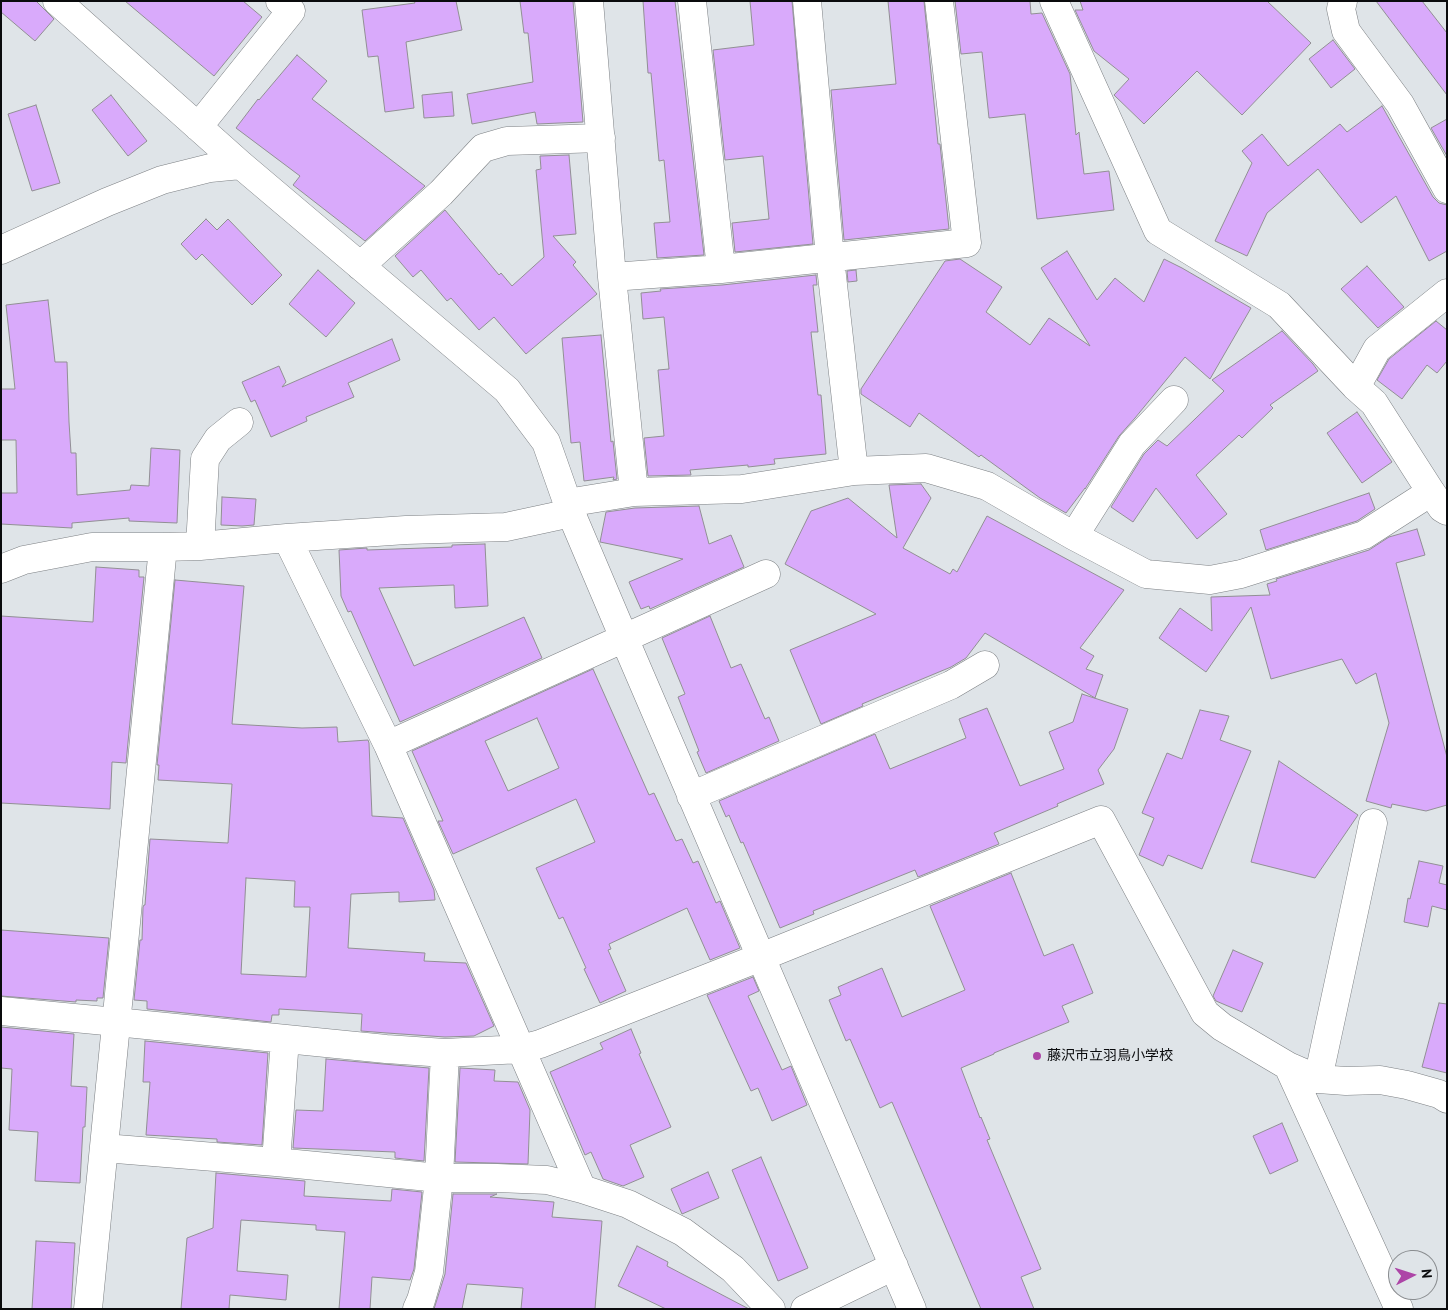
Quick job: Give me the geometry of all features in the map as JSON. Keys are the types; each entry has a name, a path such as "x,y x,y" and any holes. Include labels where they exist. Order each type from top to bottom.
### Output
{"street":[{"path":"57,1 198,127 507,390 546,442 571,513 912,1309"},
{"path":"198,127 291,11 280,1"},
{"path":"589,1 612,277 634,492"},
{"path":"692,1 722,269"},
{"path":"807,1 830,258 854,471"},
{"path":"612,277 722,269 967,243 938,1"},
{"path":"1,569 24,560 92,547 163,548 406,530 506,527 571,513 579,501 634,492 742,489 854,471 926,468 987,486 1074,536 1146,574 1210,580 1242,574 1364,535 1439,502 1374,403 1356,387 1279,305 1158,231 1054,1"},
{"path":"1343,1 1341,9 1346,31 1400,104 1447,189"},
{"path":"360,266 441,193 483,148 506,141 601,138"},
{"path":"1,250 107,202 162,180 210,168 242,165"},
{"path":"1356,387 1377,349 1447,293"},
{"path":"1074,536 1132,444 1174,400"},
{"path":"200,546 205,459 218,439 239,422"},
{"path":"287,538 388,745 582,1189"},
{"path":"88,1309 163,548"},
{"path":"388,745 766,574"},
{"path":"691,796 951,685 985,665"},
{"path":"1,1012 386,1049 445,1053 521,1049 540,1044 761,957 1101,820 1205,1013 1222,1027 1288,1066 1318,1079 1346,1081 1380,1080 1439,1094 1447,1099"},
{"path":"1318,1079 1374,823"},
{"path":"276,1162 285,1039"},
{"path":"417,1309 429,1272 439,1178 445,1053"},
{"path":"1288,1066 1399,1309"},
{"path":"104,1148 439,1178 547,1180 628,1204 683,1232 733,1269 771,1309"},
{"path":"805,1309 894,1266"}],"building":[{"path":"1,1 36,1 54,19 35,41 1,12"},
{"path":"125,1 243,1 262,17 214,76"},
{"path":"414,1 456,1 462,30 406,42 414,108 385,112 378,56 368,57 362,10 415,3"},
{"path":"520,1 573,1 583,122 537,124 535,112 472,124 467,94 533,82 528,33 524,33"},
{"path":"643,1 675,1 704,255 657,258 654,223 670,222 664,160 659,161 651,73 648,73"},
{"path":"750,1 792,1 813,244 735,252 732,223 769,219 763,156 725,160 713,50 754,45"},
{"path":"888,1 924,1 938,144 940,144 949,229 844,240 831,90 896,84"},
{"path":"955,1 1030,1 1031,14 1042,13 1070,74 1076,135 1079,132 1084,174 1109,171 1114,210 1037,219 1025,114 989,118 982,52 961,54"},
{"path":"1080,1 1267,1 1311,43 1242,115 1197,71 1144,124 1114,95 1129,79 1094,51 1075,10 1083,10"},
{"path":"1376,1 1422,1 1447,33 1447,95"},
{"path":"1333,40 1355,69 1331,88 1309,59"},
{"path":"297,55 327,81 312,99 425,186 365,241 293,185 300,176 236,128 258,99"},
{"path":"452,92 454,116 424,118 422,95"},
{"path":"111,95 147,141 128,156 92,110"},
{"path":"36,105 60,183 32,191 8,114"},
{"path":"1382,106 1433,197 1439,203 1447,205 1447,251 1429,261 1396,196 1361,223 1318,169 1267,213 1247,256 1215,241 1252,163 1242,151 1262,134 1288,166 1340,124 1347,132"},
{"path":"1447,119 1447,156 1431,128"},
{"path":"569,155 576,234 553,236 576,262 573,265 597,294 526,354 494,317 479,330 451,298 447,301 421,270 413,277 395,256 445,210 499,275 501,273 512,286 544,257 536,170 541,169 540,156"},
{"path":"206,219 217,230 228,219 282,275 252,305 202,254 196,260 181,244"},
{"path":"1067,251 1097,300 1115,278 1144,302 1164,259 1251,308 1210,379 1185,357 1119,436 1085,489 1066,513 1040,498 981,455 979,457 919,413 910,427 861,394 861,389 945,261 960,259 1002,287 986,312 1030,345 1049,318 1090,346 1041,268"},
{"path":"1367,266 1404,307 1378,328 1341,289"},
{"path":"318,270 355,303 326,337 289,304"},
{"path":"856,270 857,281 848,282 847,271"},
{"path":"816,275 817,285 813,285 818,332 811,332 818,395 821,395 826,454 774,459 775,464 690,470 691,475 648,476 644,438 664,436 658,370 669,369 664,317 643,319 641,293 661,291 660,289 722,285"},
{"path":"48,300 55,362 67,362 71,453 76,453 77,495 130,490 131,485 149,486 151,448 180,450 177,523 129,521 129,518 72,523 72,528 1,524 1,493 17,493 16,440 1,440 1,389 15,389 6,305"},
{"path":"1436,321 1447,330 1447,361 1437,373 1427,365 1402,399 1377,380 1389,359"},
{"path":"1282,331 1318,371 1270,405 1273,408 1242,438 1239,435 1196,475 1227,514 1197,539 1156,488 1133,522 1111,507 1144,454 1158,440 1167,446 1224,391 1212,380"},
{"path":"601,335 611,442 613,441 617,479 613,480 614,477 584,481 580,442 571,443 562,338"},
{"path":"392,339 400,360 348,383 354,397 306,417 307,421 271,437 255,400 251,402 242,382 279,366 286,382 282,387"},
{"path":"1357,412 1392,462 1362,483 1327,433"},
{"path":"921,484 931,498 903,548 950,574 953,569 957,572 987,516 1124,590 1080,648 1094,656 1086,669 1103,675 1095,698 985,633 966,658 951,667 862,704 863,706 821,724 790,650 876,614 785,564 811,511 848,498 897,538 889,485"},
{"path":"1369,493 1375,509 1357,521 1266,550 1260,530"},
{"path":"222,497 256,499 254,525 221,525"},
{"path":"699,506 709,544 731,535 744,567 650,609 649,606 641,609 629,582 683,559 600,542 606,512 635,508"},
{"path":"1417,529 1425,555 1396,563 1447,757 1447,805 1426,811 1392,804 1391,808 1366,801 1389,723 1376,673 1356,684 1342,659 1271,679 1251,607 1206,672 1159,638 1180,608 1212,631 1211,597 1270,595 1267,584 1277,581 1276,579 1369,550 1389,537"},
{"path":"485,544 488,606 455,608 454,585 379,588 414,666 524,617 542,658 400,722 351,611 348,612 341,596 339,550 452,547 452,545"},
{"path":"96,567 139,570 139,577 144,577 126,763 112,762 110,809 1,803 1,616 93,622"},
{"path":"175,580 244,586 232,724 302,728 337,727 338,742 368,740 372,816 403,818 434,890 435,900 399,902 399,892 351,894 348,948 425,953 424,961 466,963 494,1026 474,1036 445,1037 387,1033 361,1031 362,1014 279,1009 279,1015 272,1015 271,1022 147,1009 147,1001 134,1000 140,940 142,940 143,907 145,905 150,839 228,843 232,784 158,780 159,765 157,765","holes":["246,878 295,881 294,907 310,907 306,977 241,974"]},
{"path":"710,616 731,668 741,664 765,719 769,717 779,741 706,773 678,697 685,694 662,638"},
{"path":"593,669 649,795 654,793 676,841 682,839 693,863 698,861 716,903 720,901 740,948 710,960 687,908 609,944 611,949 608,950 626,991 600,1003 563,917 559,919 536,868 595,842 576,799 453,854 438,821 443,821 412,751","holes":["537,718 559,768 508,791 485,741"]},
{"path":"1082,694 1128,709 1114,749 1098,770 1104,784 994,833 999,844 918,877 915,870 813,911 814,914 780,928 743,842 741,843 729,815 726,817 719,801 875,734 890,769 966,738 959,719 987,708 1020,786 1064,769 1049,732 1073,722"},
{"path":"1200,710 1229,716 1220,740 1251,751 1202,869 1168,855 1163,866 1139,855 1154,818 1142,813 1167,753 1182,759"},
{"path":"1279,761 1358,815 1315,878 1251,862"},
{"path":"1419,861 1443,866 1439,883 1447,885 1447,910 1432,906 1428,927 1404,922 1408,898 1410,899"},
{"path":"1011,873 1044,956 1073,944 1093,993 1062,1006 1069,1022 961,1068 990,1139 987,1140 1041,1269 1021,1277 1034,1309 981,1309 892,1102 880,1108 850,1039 846,1041 829,1000 841,995 838,987 882,968 902,1017 965,990 930,906"},
{"path":"1,930 109,938 103,998 97,998 97,1001 76,1000 76,1002 1,996"},
{"path":"1233,950 1263,963 1242,1012 1216,1001 1213,996"},
{"path":"753,977 759,991 748,996 782,1070 791,1066 807,1105 772,1121 758,1088 751,1091 707,995"},
{"path":"1439,1003 1447,1004 1447,1073 1422,1067"},
{"path":"1,1027 74,1034 71,1086 87,1087 80,1183 35,1181 38,1132 9,1130 12,1069 1,1068"},
{"path":"631,1029 641,1053 639,1054 671,1127 630,1145 644,1177 623,1186 603,1179 591,1152 585,1155 550,1072 603,1049 600,1043"},
{"path":"145,1041 268,1053 262,1145 217,1142 217,1139 146,1135 150,1082 143,1082"},
{"path":"326,1059 429,1068 424,1161 395,1158 395,1152 293,1148 296,1110 323,1111"},
{"path":"460,1068 495,1070 494,1081 518,1082 530,1110 528,1164 455,1162"},
{"path":"1282,1123 1298,1161 1270,1174 1253,1136"},
{"path":"761,1157 808,1268 778,1281 732,1170"},
{"path":"708,1172 719,1198 682,1214 671,1189"},
{"path":"216,1173 305,1181 304,1196 391,1201 392,1189 422,1192 414,1269 410,1280 372,1277 370,1309 339,1309 345,1232 316,1230 316,1225 241,1220 237,1271 288,1275 286,1300 230,1295 229,1309 181,1309 187,1238 213,1228"},
{"path":"453,1194 497,1194 490,1197 554,1202 552,1217 602,1221 595,1309 521,1309 523,1288 467,1284 462,1309 434,1309 445,1274"},
{"path":"36,1241 75,1243 71,1309 32,1309"},
{"path":"637,1246 668,1262 667,1266 749,1309 666,1309 618,1286"}],"place":[{"name":"藤沢市立羽鳥小学校","path":"1037,1056"}]}
